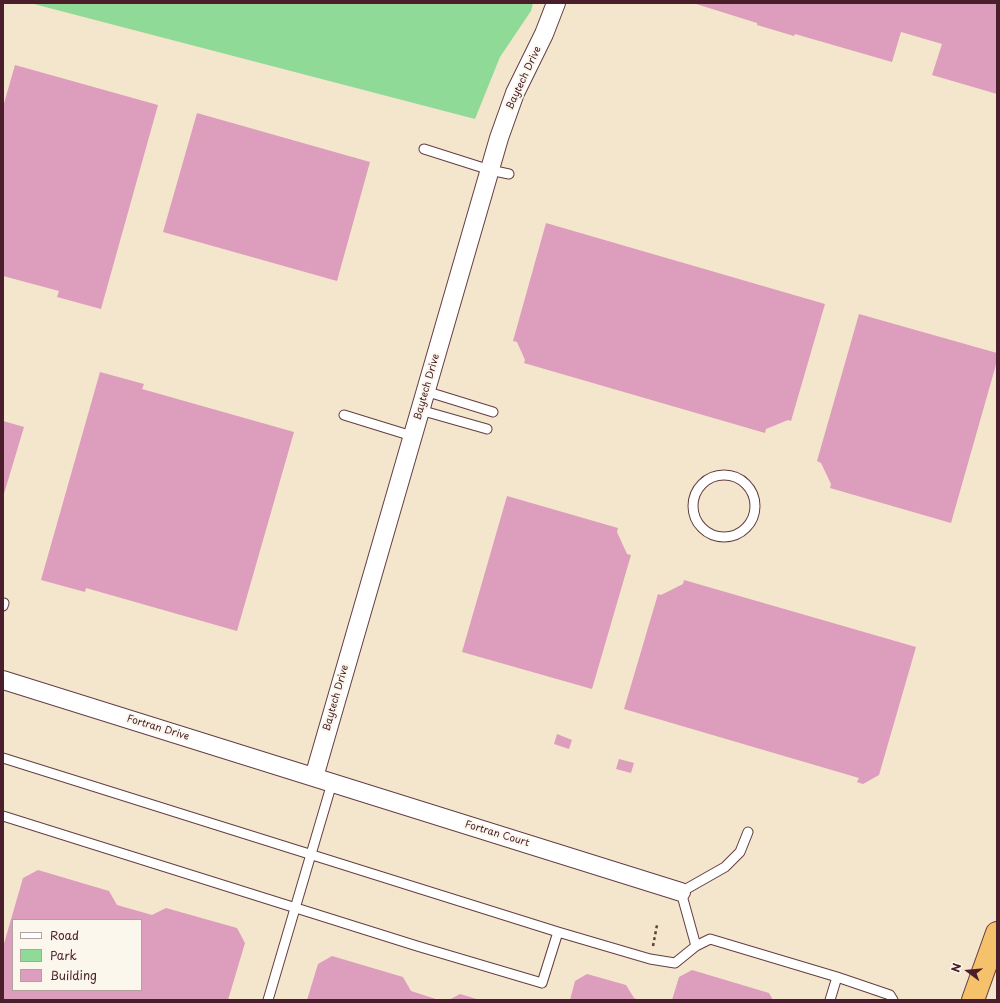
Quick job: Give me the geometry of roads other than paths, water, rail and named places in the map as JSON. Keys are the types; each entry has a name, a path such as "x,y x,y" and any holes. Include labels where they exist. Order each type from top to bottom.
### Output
{"highway":[{"path":"974,1000 997,933"}],"street":[{"name":"Baytech Drive","path":"314,777 499,138 515,93 544,34 556,3"},
{"name":"Fortran Drive","path":"3,680 314,777"},
{"name":"Fortran Court","path":"314,777 681,892"}],"lane":[{"path":"424,150 490,170 509,174"},
{"path":"426,391 493,412"},
{"path":"420,410 487,429"},
{"path":"344,415 412,436"},
{"path":"724,475 736,477 746,484 753,494 756,506 753,518 746,528 736,535 724,538 712,535 702,528 695,518 693,506 695,494 702,484 712,477 724,475"},
{"path":"3,758 558,932 650,959 675,963 696,946 710,939 837,977 890,995 893,1000"},
{"path":"268,1000 332,783"},
{"path":"3,816 424,948 542,983 558,932"},
{"path":"696,946 681,892 725,867 740,852 748,832"},
{"path":"830,1000 837,977"}]}
